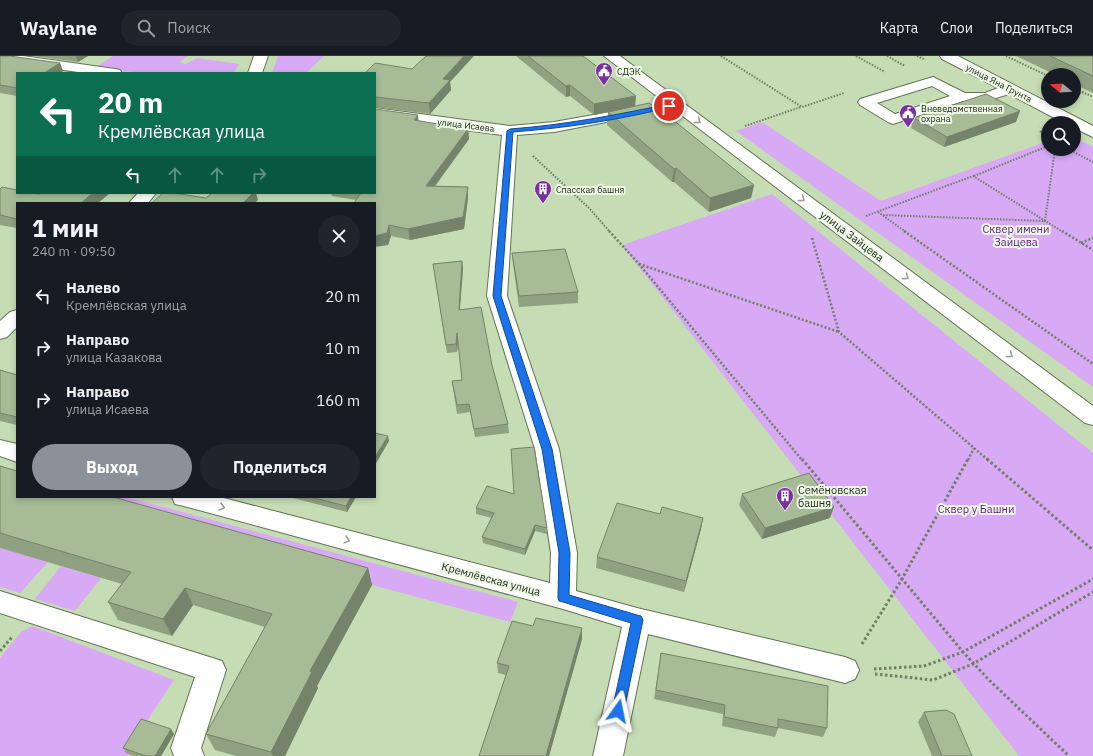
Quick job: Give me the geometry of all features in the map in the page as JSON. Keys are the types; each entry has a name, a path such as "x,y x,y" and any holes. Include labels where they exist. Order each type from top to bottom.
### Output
{"street":[{"path":"255,72 260,56"},
{"name":"улица Зайцева","path":"611,56 1093,417"},
{"name":"улица Яна Грунта","path":"947,56 1093,132"},
{"path":"0,57 108,72"},
{"path":"960,63 975,58"},
{"path":"962,97 933,81 865,102 893,119 962,97 986,97 1011,89"},
{"name":"улица Исаева","path":"376,112 509,140 554,127 597,121 676,104"},
{"path":"509,140 497,296 547,449 564,553 563,598"},
{"path":"139,202 147,194"},
{"path":"0,332 16,317"},
{"path":"0,448 16,453"},
{"name":"Кремлёвская улица","path":"188,498 563,598 637,620 846,670"},
{"path":"0,602 212,670 186,748 189,756"},
{"path":"608,756 637,620"}],"path":[{"path":"722,56 802,107"},
{"path":"856,56 887,74"},
{"path":"886,56 906,67"},
{"path":"1006,56 1041,73"},
{"path":"1081,91 1093,96"},
{"path":"742,128 844,93"},
{"path":"509,140 528,150 590,209 639,264 973,664 1069,756"},
{"path":"864,217 1041,149"},
{"path":"1045,221 1054,156"},
{"path":"1081,156 1093,162"},
{"path":"973,176 1093,250"},
{"path":"878,212 1093,364"},
{"path":"883,215 1045,221"},
{"path":"811,236 839,332"},
{"path":"1080,243 1093,238"},
{"path":"639,264 839,332 1093,550"},
{"path":"846,670 902,578 974,448"},
{"path":"846,670 924,666 963,652 1093,579"},
{"path":"846,670 933,680 973,664 1093,592"}],"green space":[{"path":"113,56 188,56 181,61 181,63 186,64 197,58 239,64 234,72 134,72 96,67"},
{"path":"278,56 324,56 307,72 272,72"},
{"name":"Сквер имени Зайцева","path":"762,122 881,201 1041,144 1041,156 1081,156 1081,141 1093,147 1093,387 736,131"},
{"name":"Сквер у Башни","path":"772,194 1093,453 1093,756 1019,756 622,245"},
{"path":"62,498 130,498 518,602 510,622"},
{"path":"0,548 48,562 20,593 0,587"},
{"path":"61,566 101,578 75,611 35,599"},
{"path":"32,626 174,680 145,724 134,756 0,756 0,658 21,632"}],"building":[{"path":"0,56 60,63 46,72 16,72 16,88 0,85"},
{"path":"426,56 464,56 443,79 450,80 429,103 376,97 376,72 366,72 375,63 412,69"},
{"path":"528,56 583,56 636,96 594,104 570,85 566,86"},
{"path":"1050,56 1093,56 1093,76 1081,70 1081,68 1076,68"},
{"path":"986,94 1020,111 947,137 914,118"},
{"path":"649,103 667,115 754,185 710,198 608,112"},
{"path":"376,109 418,115 414,120 468,129 426,186 468,187 463,217 408,229 389,225 387,233 376,236 376,202 355,202 360,194 376,194"},
{"path":"2,187 16,190 16,194 92,194 82,202 16,202 16,219 0,215 0,189"},
{"path":"162,194 180,194 206,198 211,194 252,194 244,202 153,202"},
{"path":"565,249 578,292 519,296 512,253"},
{"path":"462,261 459,310 481,307 492,365 508,424 474,429 469,404 457,405 452,381 462,380 457,333 456,344 446,345 433,264"},
{"path":"0,370 16,375 16,417 0,413"},
{"path":"376,433 388,436 376,455"},
{"path":"534,447 547,528 535,525 525,549 482,537 494,513 476,508 487,486 514,494 511,449"},
{"path":"0,466 16,471 16,498 117,498 368,568 310,671 312,672 271,752 206,734 272,614 185,588 163,619 108,602 131,572 0,533"},
{"name":"Семёновская башня","path":"809,473 834,507 765,528 742,494"},
{"path":"314,498 350,498 346,506"},
{"path":"617,503 660,514 662,507 703,518 686,581 597,557"},
{"path":"536,618 582,628 546,756 479,756 509,666 497,663 512,621 533,626"},
{"path":"661,653 828,686 827,728 778,719 778,728 724,717 725,705 656,690"},
{"path":"946,710 954,714 972,756 942,756 924,712"},
{"path":"141,719 171,729 155,756 146,756 123,748"}],"place":[{"name":"СДЭК","path":"604,86"},
{"name":"Вневедомственная охрана","path":"908,128"},
{"name":"Спасская башня","path":"543,204"},
{"name":"Семёновская башня","path":"785,511"}],"route":[{"path":"618,711 637,620 563,598 564,553 547,449 497,296 510,131 597,121 669,106"}]}
